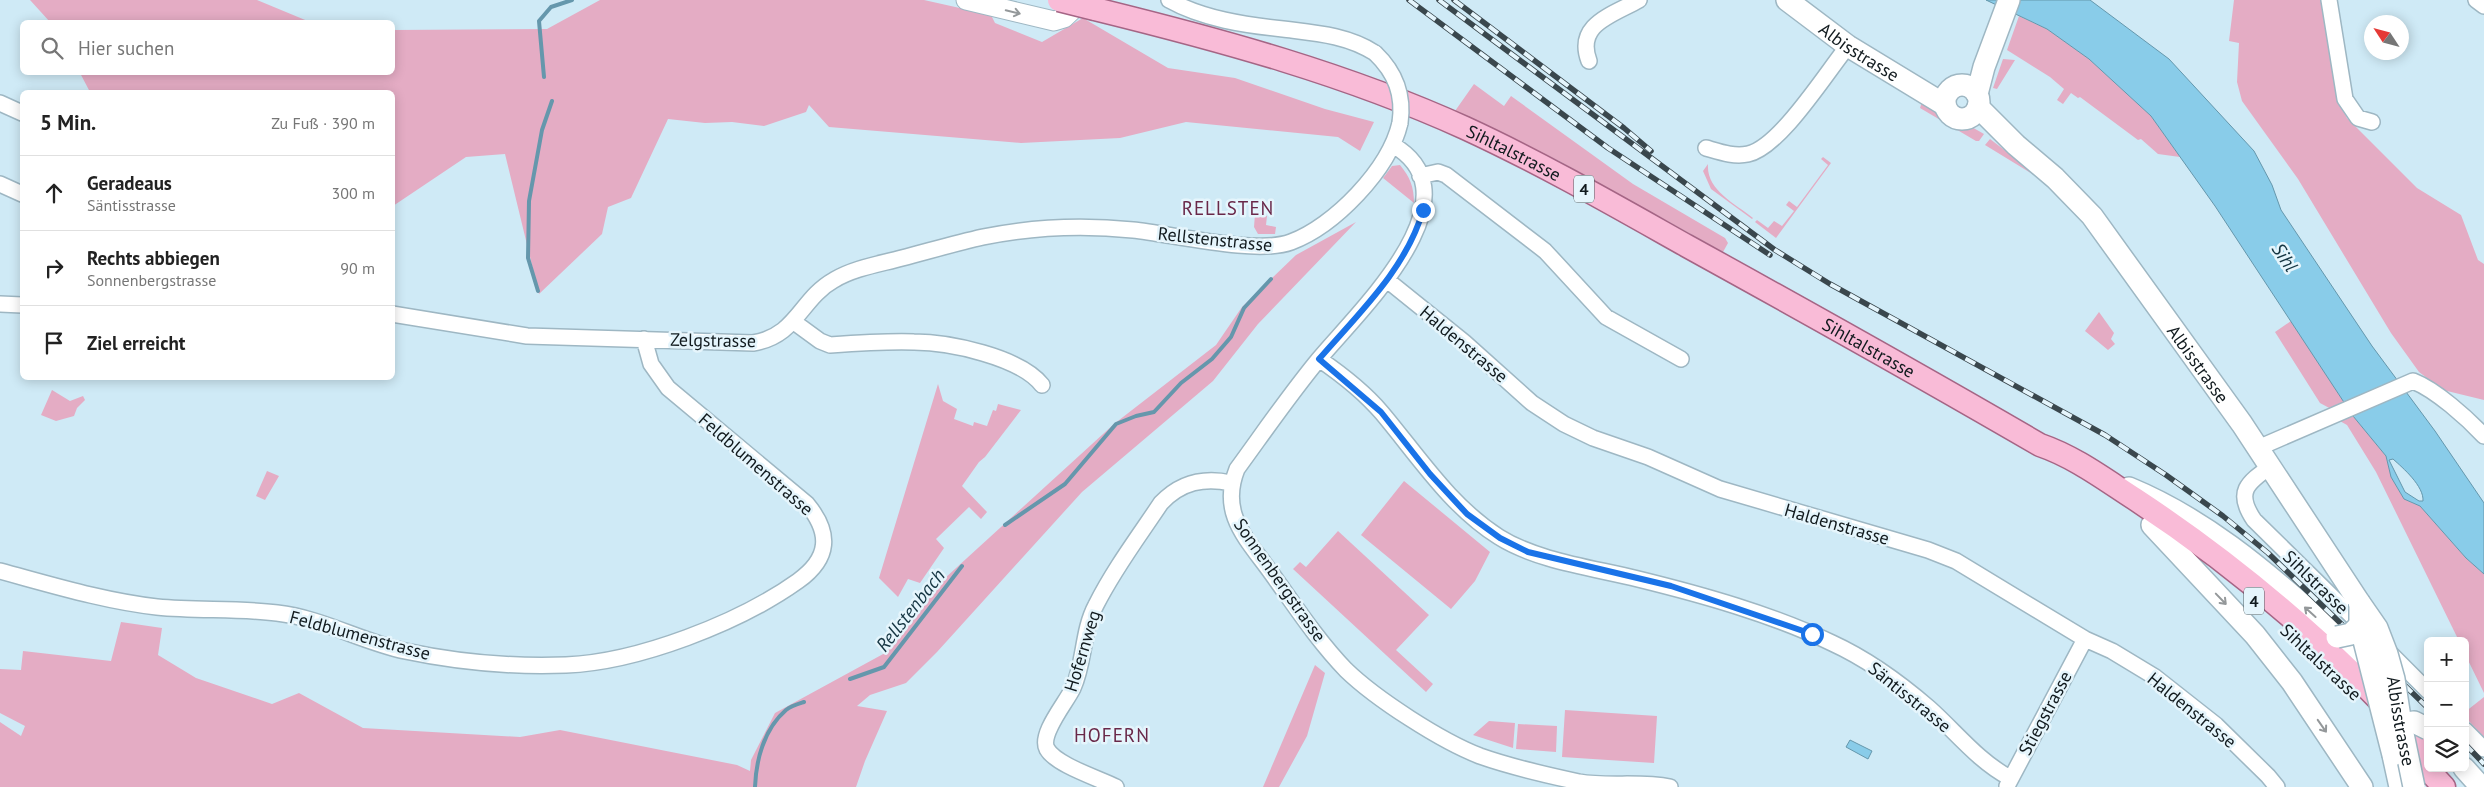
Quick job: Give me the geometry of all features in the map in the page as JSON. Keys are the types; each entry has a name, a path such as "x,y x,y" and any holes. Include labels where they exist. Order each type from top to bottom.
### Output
{"main road":[{"name":"Albisstrasse","path":"1787,0 1848,46 1909,82 1963,100 2054,178 2092,216 2271,466 2377,628 2394,680 2414,787"},
{"path":"1991,35 1998,0"},
{"path":"1963,100 1974,63 2009,0"},
{"name":"Sihltalstrasse","path":"1076,4 1190,32 1362,86 1464,128 1554,172 1868,346 2040,445 2063,453 2160,515 2258,589 2354,677 2424,748"},
{"name":"Sihltalstrasse","path":"2040,445 2056,462 2152,525 2215,570 2283,626 2346,684 2444,787"},
{"path":"2101,477 2162,502 2234,550 2372,668 2397,699"},
{"path":"2152,525 2255,635 2297,690 2362,787"},
{"name":"Albisstrasse","path":"2359,602 2360,625 2394,755 2400,787"},
{"path":"2338,637 2351,634 2360,625"},
{"path":"2394,755 2401,724 2414,722 2424,727"},
{"path":"2446,772 2459,787"},
{"path":"2468,772 2481,787"}],"street":[{"path":"966,0 1046,20 1064,18 1076,4"},
{"name":"Rellstenstrasse","path":"794,322 822,289 833,280 857,271 983,237 1090,227 1135,230 1258,247 1279,246 1312,233 1342,209 1360,191 1392,145 1400,123 1401,100 1398,84 1386,64 1375,53 1356,42 1333,36 1221,19 1190,10 1169,0"},
{"path":"1589,61 1586,46 1589,32 1599,22 1639,0"},
{"path":"2329,0 2345,99 2358,118 2372,122"},
{"path":"2476,0 2484,6"},
{"path":"1706,148 1740,155 1764,147 1786,126 1848,46"},
{"path":"0,103 20,113"},
{"path":"1231,483 1237,469 1319,359 1387,280 1410,246 1423,210 1420,176 1412,162 1392,145"},
{"path":"1420,176 1438,172 1446,175 1545,251 1606,318 1681,359"},
{"path":"0,184 20,193"},
{"name":"Haldenstrasse","path":"1387,280 1464,342 1532,402 1564,424 1593,438 1648,457 1720,489 1940,553 1999,586 2085,639 2112,651 2155,677 2216,725 2277,787"},
{"path":"0,304 20,305"},
{"name":"Zelgstrasse","path":"395,314 527,336 753,343 772,339 794,322"},
{"path":"794,322 820,341 830,345 916,342 990,356 1031,373 1042,386"},
{"name":"Feldblumenstrasse","path":"0,572 123,602 159,607 278,613 320,623 404,651 466,660 567,665 637,654 665,644 730,619 772,598 808,574 820,558 824,546 823,531 819,519 807,504 668,388 651,364 644,339"},
{"name":"Säntisstrasse","path":"1319,359 1381,412 1430,474 1467,514 1500,538 1528,552 1671,586 1768,618 1833,643 1889,676 1929,708 2008,783"},
{"path":"2258,448 2313,422 2336,416 2413,381 2422,384 2484,436"},
{"name":"Sihlstrasse","path":"2271,466 2245,489 2245,505 2254,520 2424,687"},
{"name":"Hofernweg","path":"1116,787 1053,756 1047,748 1046,733 1065,705 1078,677 1095,606 1161,502 1180,487 1194,482 1210,480 1231,483"},
{"name":"Sonnenbergstrasse","path":"1231,483 1232,513 1240,530 1300,614 1346,670 1376,694 1428,730 1478,755 1581,782 1666,787"},
{"name":"Stiegstrasse","path":"2008,783 2085,639"},
{"path":"2469,734 2484,749"}],"shaded area":[{"path":"30,0 257,0 305,20 48,20"},
{"path":"600,0 924,0 991,15 995,23 1042,42 1083,18 1168,68 1235,78 1325,109 1374,122 1360,151 1338,137 1186,122 1120,138 1021,143 829,127 809,105 806,112 764,126 732,122 705,123 668,119 631,198 608,207 602,234 539,294 505,154 466,157 395,205 395,90 89,90 81,75 395,75 395,30 547,29"},
{"path":"2234,0 2325,0 2342,108 2347,118 2417,188 2461,215 2478,260 2484,264 2484,400 2443,390 2419,372 2391,333 2298,179 2242,101 2237,82 2239,43 2229,41"},
{"path":"2019,16 2047,29 2089,59 2151,116 2180,157 2158,154 2141,139 2138,140 2080,97 2078,98 2071,93 2063,104 2057,100 2064,89 2050,77 2007,50"},
{"path":"2003,59 2015,60 1997,89 1993,88"},
{"path":"1474,84 1504,106 1511,96 1633,184 1725,238 1728,243 1723,252 1559,161 1455,111"},
{"path":"1923,99 1938,115 1950,124 1963,127 1970,126 1984,134 1979,141 1976,141 1920,108"},
{"path":"1990,139 2032,171 2034,175 1985,145"},
{"path":"1823,157 1831,163 1776,238 1755,222 1757,220 1768,228 1774,221 1782,226 1794,211 1786,205 1789,201 1797,207 1828,165 1821,159"},
{"path":"1708,164 1709,173 1716,189 1752,219 1711,189 1703,171"},
{"path":"1400,165 1411,182 1414,203 1383,178 1392,166"},
{"path":"1255,214 1267,216 1266,225 1276,227 1275,234 1258,234 1254,227"},
{"path":"1356,222 1258,324 1213,381 1082,492 937,652 906,683 870,695 857,706 887,711 856,787 0,787 0,722 21,736 25,726 0,713 0,669 21,670 23,651 111,661 121,622 162,628 158,655 196,678 272,704 299,693 363,728 520,737 560,730 737,765 750,771 751,760 775,713 885,653 944,579 1114,424 1216,345 1242,307 1296,255"},
{"path":"2099,312 2114,333 2111,339 2115,344 2108,350 2085,331"},
{"path":"2291,321 2353,416 2386,456 2391,477 2404,499 2420,506 2466,558 2484,574 2484,693 2469,662 2469,637 2457,637 2376,472 2347,425 2338,420 2333,410 2320,403 2275,332"},
{"path":"938,384 943,401 957,409 954,419 973,426 974,422 987,426 993,410 996,411 998,404 1021,410 962,486 987,512 981,519 969,507 936,539 944,548 920,583 908,579 898,597 879,578"},
{"path":"52,390 70,401 83,396 85,400 77,408 74,416 56,421 41,415"},
{"path":"267,471 279,476 265,500 256,496"},
{"path":"1404,481 1490,552 1475,581 1451,609 1361,535"},
{"path":"1338,531 1429,615 1396,650 1433,684 1426,692 1293,569 1300,562 1306,567"},
{"path":"1315,665 1325,673 1307,736 1279,787 1263,787"},
{"path":"2484,697 2484,737 2469,721 2469,709"},
{"path":"1565,710 1657,716 1654,763 1562,757"},
{"path":"1489,721 1515,723 1513,748 1473,735"},
{"path":"1518,724 1557,726 1556,752 1516,749"}],"water":[{"name":"Sihl","path":"1986,0 2090,0 2169,59 2254,151 2272,185 2281,210 2372,346 2435,431 2484,503 2484,574 2466,558 2420,506 2404,499 2391,477 2386,456 2353,416 2215,206 2151,116 2089,59 2047,29","holes":["2393,459 2417,483 2423,501 2419,501 2405,492 2389,460"]},
{"path":"1850,740 1872,751 1868,759 1846,747"}],"waterway":[{"path":"544,77 539,21 551,7 572,0"},
{"path":"538,291 528,258 529,201 542,130 552,101"},
{"name":"Rellstenbach","path":"1005,525 1065,484 1116,424 1136,416 1154,412 1181,383 1212,359 1231,337 1244,308 1271,279"},
{"name":"Rellstenbach","path":"850,679 884,667 962,566"},
{"name":"Rellstenbach","path":"755,787 759,756 772,726 786,710 804,702"}],"railway":[{"path":"1409,0 1608,148 1770,255"},
{"path":"1439,0 1775,250 1830,284 2105,435 2166,475 2223,516 2268,553 2424,704"},
{"path":"1454,0 1624,128 1651,151"},
{"path":"2469,748 2484,764"}],"district":[{"name":"RELLSTEN","path":"1228,208"},
{"name":"HOFERN","path":"1112,735"}],"route":[{"path":"1423,210 1410,246 1387,280 1319,359 1337,372 1381,412 1430,474 1467,514 1500,538 1528,552 1671,586 1812,634"}]}
